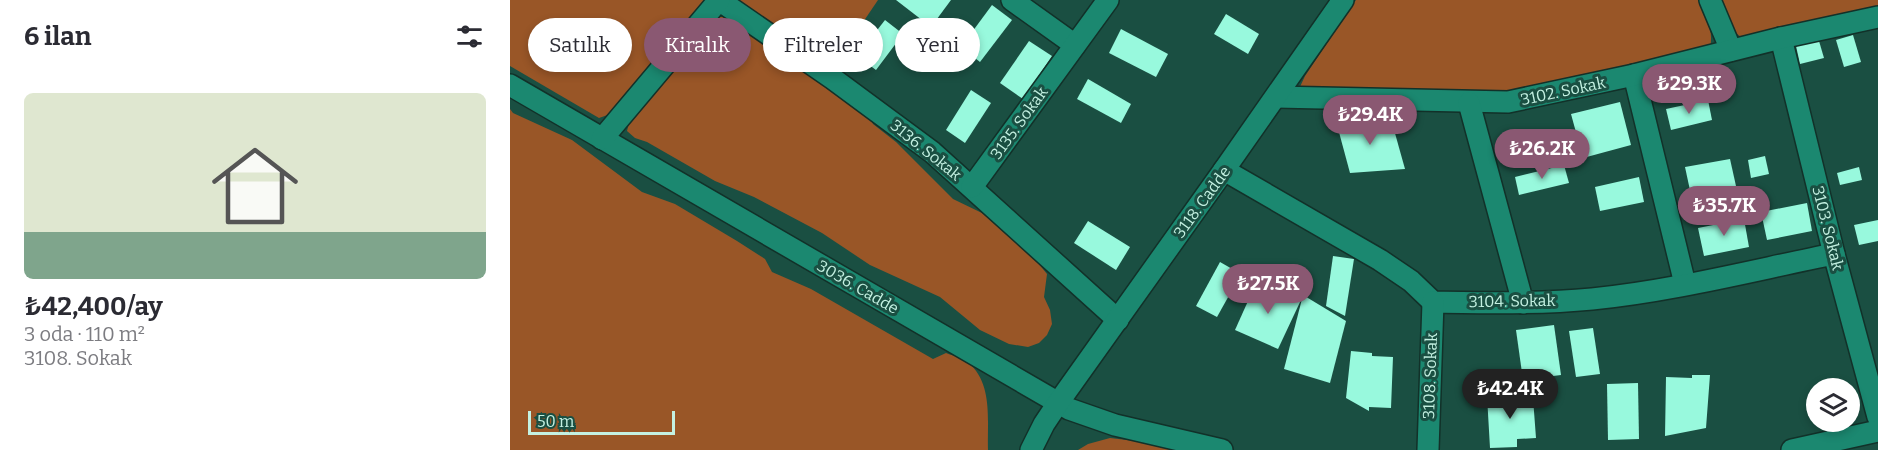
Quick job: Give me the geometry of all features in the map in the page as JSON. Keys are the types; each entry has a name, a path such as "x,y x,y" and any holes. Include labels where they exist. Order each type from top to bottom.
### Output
{"street":[{"path":"602,139 719,0"},
{"name":"3136. Sokak","path":"719,0 932,152 1118,320"},
{"path":"1012,0 1075,45"},
{"name":"3135. Sokak","path":"972,187 1108,0"},
{"name":"3118. Cadde","path":"1031,450 1058,403 1343,0"},
{"path":"1710,0 1731,50"},
{"name":"3102. Sokak","path":"1276,97 1469,103 1526,100 1781,38 1878,17"},
{"name":"3103. Sokak","path":"1781,38 1834,254 1878,417"},
{"path":"1634,75 1685,284"},
{"name":"3036. Cadde","path":"510,85 1058,403 1103,422 1222,450"},
{"path":"1469,103 1523,303"},
{"path":"1224,170 1380,260 1411,281 1433,302"},
{"name":"3104. Sokak","path":"1433,302 1523,303 1594,299 1685,284 1834,254"},
{"name":"3108. Sokak","path":"1428,450 1433,302"},
{"path":"1792,450 1878,431"}],"shaded area":[{"path":"510,0 706,0 692,18 644,18 644,72 650,72 619,111 599,118 510,66"},
{"path":"734,0 878,0 866,18 763,19"},
{"path":"1356,0 1699,0 1709,23 1711,41 1710,48 1531,88 1482,96 1299,89 1305,76"},
{"path":"1721,0 1878,0 1878,8 1742,38 1736,33"},
{"path":"751,33 763,40 763,72 807,72 870,117 873,124 896,142 953,199 982,213 1030,253 1047,274 1044,297 1050,310 1052,324 1047,335 1039,343 1028,347 1009,344 980,330 940,297 870,265 822,233 754,197 715,181 647,142 635,138 627,131 629,123 671,72 751,72"},
{"path":"510,109 513,113 572,140 642,192 675,204 737,241 765,259 772,272 811,289 933,359 946,353 969,363 978,374 986,394 988,450 510,450"},
{"path":"1110,438 1144,442 1178,450 1078,450 1088,444"}],"building":[{"path":"896,0 951,0 938,18 919,18"},
{"path":"992,5 1012,20 980,62 980,21"},
{"path":"1226,14 1259,34 1248,54 1214,34"},
{"path":"885,20 895,28 895,45 883,61 883,23"},
{"path":"1121,29 1168,54 1156,77 1109,53"},
{"path":"1853,35 1861,62 1844,67 1836,40"},
{"path":"1029,41 1052,56 1023,99 1000,83"},
{"path":"1819,41 1824,58 1800,64 1796,46"},
{"path":"1088,79 1131,104 1121,123 1077,99"},
{"path":"971,90 991,103 965,143 946,130"},
{"path":"1708,100 1712,120 1671,130 1666,109"},
{"path":"1620,102 1631,145 1583,158 1571,114"},
{"path":"1391,119 1405,169 1350,173 1336,121"},
{"path":"1765,156 1769,174 1751,178 1748,160"},
{"path":"1730,159 1736,186 1691,195 1685,167"},
{"path":"1564,165 1569,183 1519,195 1515,177"},
{"path":"1859,167 1862,180 1840,185 1837,173"},
{"path":"1639,177 1644,202 1600,211 1595,187"},
{"path":"1807,203 1812,231 1767,240 1761,212"},
{"path":"1744,219 1749,247 1704,256 1698,228"},
{"path":"1878,220 1878,241 1859,245 1854,225"},
{"path":"1088,221 1130,247 1116,270 1074,243"},
{"path":"1333,256 1354,259 1345,316 1326,306"},
{"path":"1220,262 1241,274 1217,317 1196,306"},
{"path":"1257,281 1301,300 1278,349 1235,330"},
{"path":"1303,295 1346,321 1330,383 1284,369"},
{"path":"1554,325 1561,375 1523,380 1516,330"},
{"path":"1593,328 1600,374 1576,377 1569,331"},
{"path":"1351,351 1372,353 1372,356 1393,357 1391,408 1369,407 1369,411 1346,398"},
{"path":"1692,375 1710,375 1706,428 1665,436 1666,377 1692,378"},
{"path":"1638,383 1639,439 1608,440 1607,384"},
{"path":"1514,395 1515,399 1533,398 1536,438 1517,439 1517,447 1490,448 1487,396"}]}
